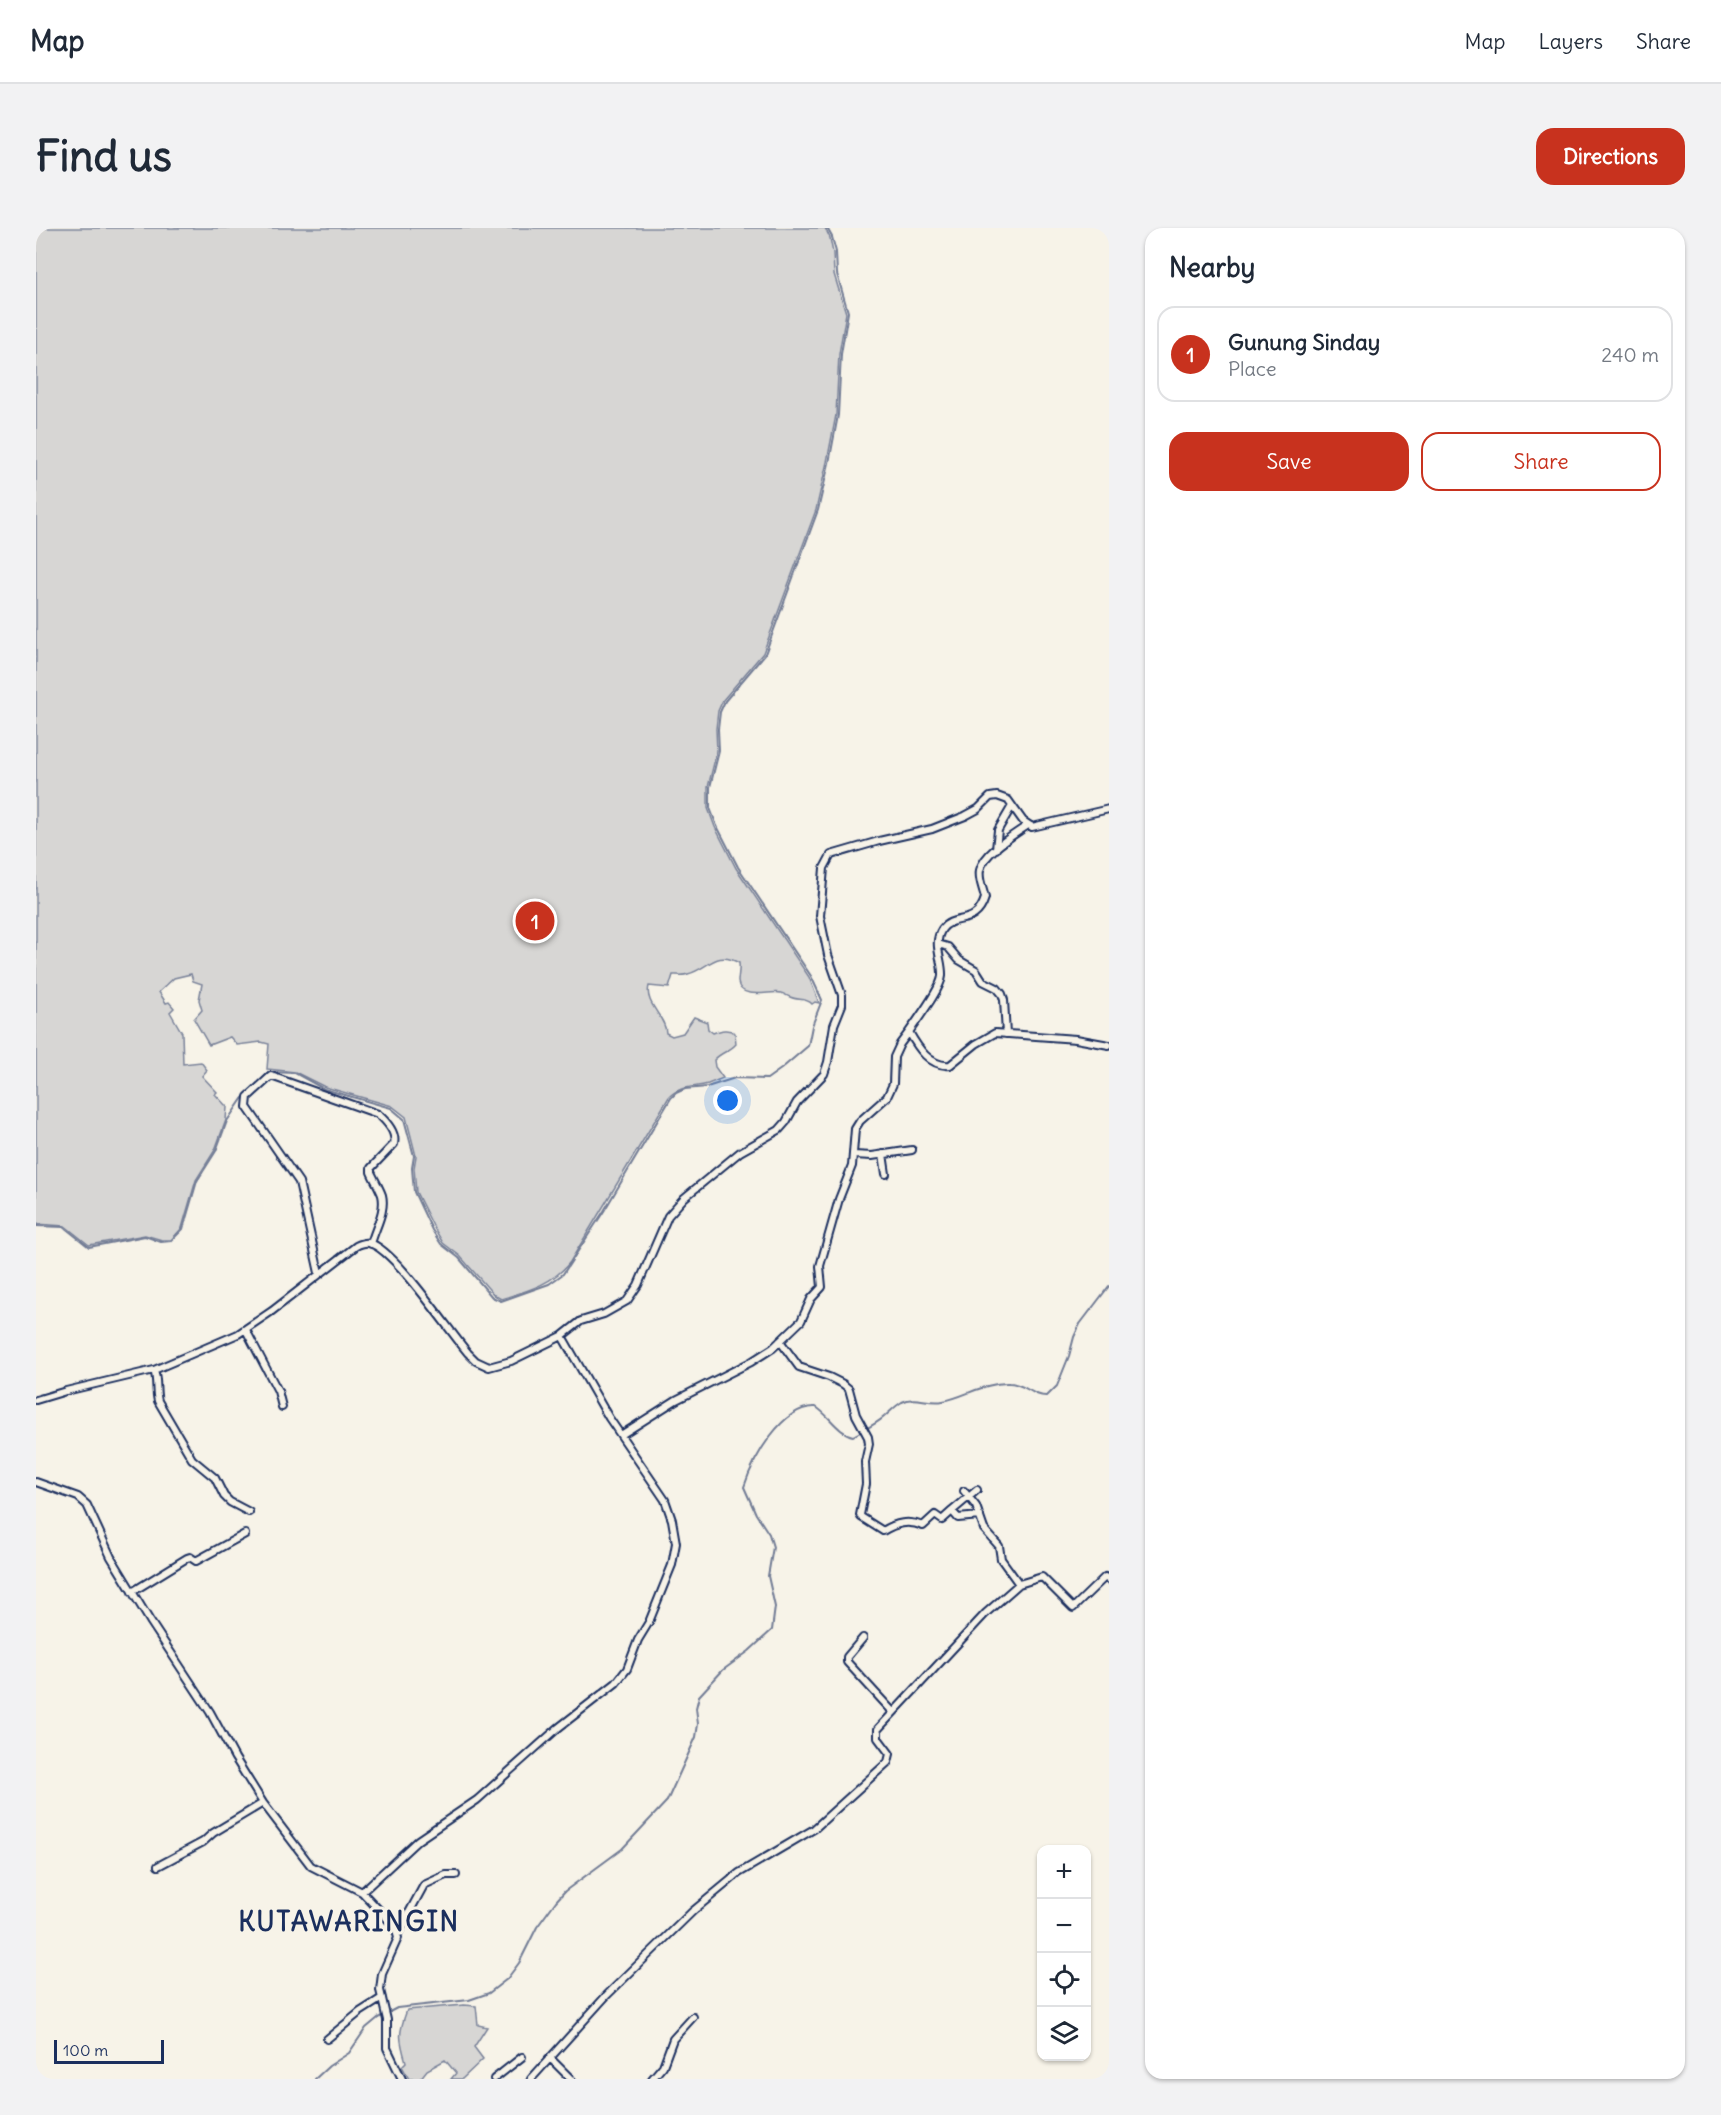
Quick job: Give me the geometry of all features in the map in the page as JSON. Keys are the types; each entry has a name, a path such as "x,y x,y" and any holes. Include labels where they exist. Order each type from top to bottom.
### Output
{"street":[{"path":"36,1400 154,1370 246,1330 362,1243 371,1244 393,1259 468,1353 483,1366 502,1365 562,1336 581,1321 604,1314 627,1301 638,1285 668,1216 684,1198 740,1152 779,1130 803,1095 824,1074 834,1025 842,1005 842,995 828,955 820,916 824,868 831,855 932,829 966,816 978,809 990,797 1003,796 1028,825 1039,826 1109,809"},
{"path":"996,849 998,830 1012,806"},
{"path":"621,1435 676,1400 751,1362 780,1341 801,1321 811,1299 822,1287 820,1266 854,1155 855,1129 860,1121 887,1097 894,1084 894,1057 900,1044 927,1006 942,978 938,944 941,931 944,927 971,918 983,904 985,898 980,882 980,871 987,856 1028,825"},
{"path":"938,944 948,947 959,960 976,970 983,981 997,988 1002,994 1006,1034"},
{"path":"909,1032 921,1051 937,1064 945,1065 955,1062 990,1035 1076,1039 1109,1046"},
{"path":"319,1273 299,1182 247,1107 248,1097 271,1076 378,1114 391,1127 395,1139 394,1144 371,1168 382,1196 382,1204 371,1244"},
{"path":"854,1155 912,1150"},
{"path":"883,1154 886,1174"},
{"path":"246,1330 278,1391 282,1407"},
{"path":"362,1892 418,1840 477,1800 558,1728 616,1683 627,1669 672,1565 676,1543 672,1520 665,1500 609,1418 562,1336"},
{"path":"780,1341 799,1367 829,1377 849,1389 856,1415 868,1437 869,1444 865,1462 866,1484 861,1517 883,1531 897,1524 915,1523 923,1526 934,1515 942,1520 977,1490"},
{"path":"154,1370 158,1382 156,1393 158,1401 190,1456 215,1478 224,1496 230,1502 249,1512"},
{"path":"36,1482 52,1486 83,1500 111,1557 132,1592 210,1712 263,1803 310,1866 362,1892 391,1920 398,1933"},
{"path":"964,1491 980,1516 984,1529 999,1546 1001,1559 1020,1584"},
{"path":"952,1511 958,1518 980,1516"},
{"path":"132,1592 187,1558 196,1560 245,1534"},
{"path":"531,2079 607,1995 693,1911 739,1874 814,1829 888,1762 890,1754 877,1733 893,1712 964,1635 1020,1584 1031,1579 1045,1578 1073,1608 1108,1577"},
{"path":"863,1638 847,1657 847,1662 893,1712"},
{"path":"158,1866 203,1842 213,1833 263,1803"},
{"path":"399,2078 387,2048 387,2020 380,1990 382,1974 396,1945 398,1933 424,1885 446,1875 456,1875"},
{"path":"327,2039 360,2012 382,2000"},
{"path":"652,2079 663,2066 673,2039 693,2017"},
{"path":"494,2079 522,2057"},
{"path":"550,2058 571,2079"}],"shaded area":[{"path":"36,228 825,228 830,238 834,274 846,313 839,354 836,415 827,462 816,510 763,653 723,700 718,711 717,751 708,787 708,808 736,868 809,977 819,1003 812,1004 777,992 757,994 744,991 738,982 739,963 724,958 712,961 686,975 673,975 669,988 649,986 648,993 652,1005 663,1021 666,1033 672,1036 683,1033 694,1017 707,1022 708,1029 713,1033 730,1030 735,1033 736,1044 714,1060 715,1067 723,1078 708,1084 683,1089 669,1097 570,1262 556,1276 539,1286 501,1299 494,1295 460,1256 443,1243 416,1192 414,1168 416,1156 406,1117 392,1106 325,1087 295,1072 267,1069 269,1044 261,1042 237,1045 230,1037 209,1045 194,1019 202,1010 199,1000 202,984 193,981 191,974 174,978 159,992 166,1003 169,1002 174,1008 170,1012 182,1033 183,1064 201,1062 207,1070 202,1076 227,1107 226,1120 215,1150 196,1180 182,1228 171,1240 145,1235 89,1245 65,1226 36,1224"},
{"path":"476,2006 478,2025 487,2027 474,2047 483,2059 462,2079 451,2079 456,2073 445,2060 427,2070 420,2079 409,2079 402,2066 406,2062 400,2036 407,2010"}],"waterway":[{"path":"36,1226 64,1227 89,1247 145,1236 161,1242 171,1241 183,1229 197,1181 216,1151 227,1121 242,1099 269,1072 295,1073 324,1089 391,1108 404,1119 414,1156 412,1168 414,1192 432,1230 441,1244 459,1258 492,1297 501,1301 549,1284 563,1274 676,1093 685,1089 707,1087 735,1078 767,1079 808,1046 812,1026 822,1000 811,976 738,867 710,808 710,787 719,751 720,712 725,701 765,654 818,510 829,463 838,415 841,354 848,312 837,274 836,252 827,228"},
{"path":"315,2079 329,2066 349,2053 366,2028 378,2018 397,2008 469,2000 489,1993 507,1979 519,1963 537,1927 556,1901 565,1891 622,1849 667,1801 696,1737 698,1724 696,1708 699,1696 723,1670 772,1630 775,1607 768,1576 773,1547 769,1534 756,1514 744,1487 754,1462 781,1424 804,1409 816,1407 838,1428 853,1436 907,1400 943,1401 1000,1383 1019,1385 1042,1396 1047,1396 1057,1386 1080,1324 1109,1286"}],"place":[{"name":"Gunung Sinday","path":"535,921"}],"district":[{"name":"KUTAWARINGIN","path":"349,1922"}]}
